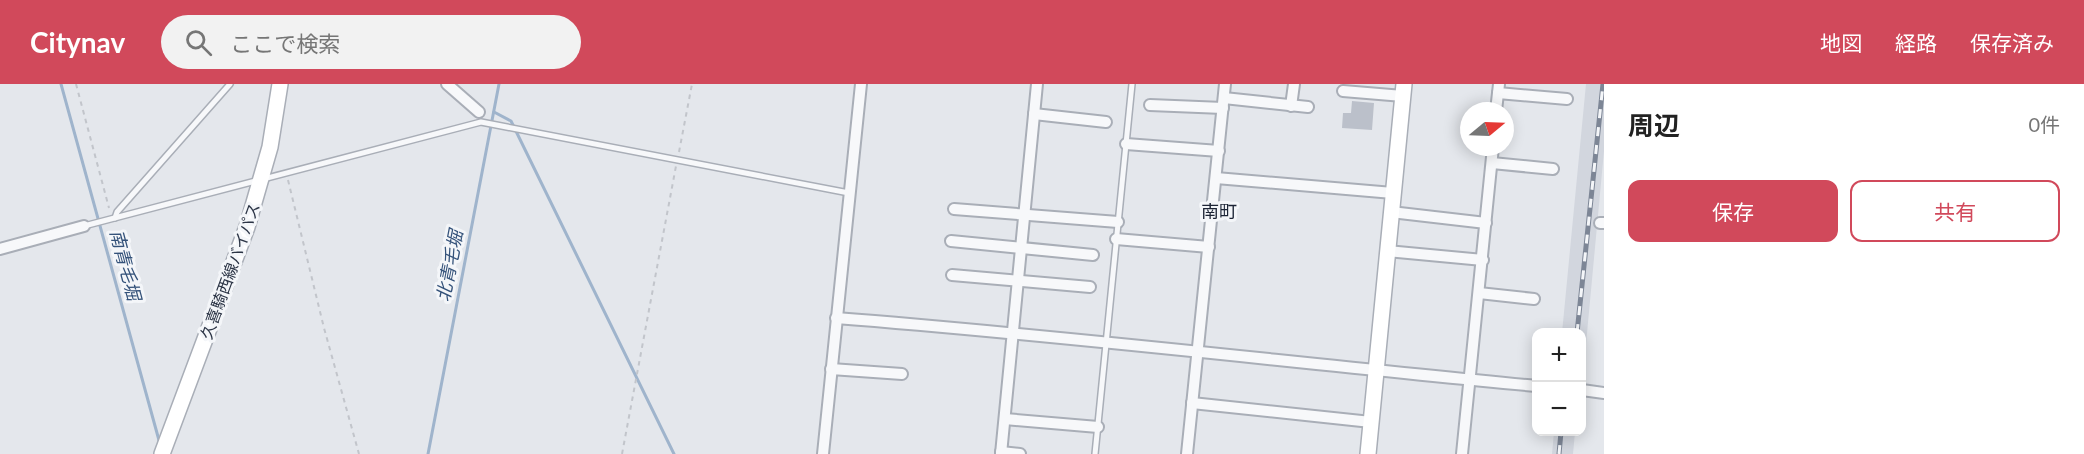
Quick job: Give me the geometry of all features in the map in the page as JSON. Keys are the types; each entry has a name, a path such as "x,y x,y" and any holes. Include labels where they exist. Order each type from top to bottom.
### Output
{"main road":[{"name":"久喜騎西線バイパス","path":"162,454 247,227 263,177 280,84"},
{"path":"1368,454 1403,90"}],"street":[{"path":"447,84 481,119"},
{"path":"823,454 861,84"},
{"path":"1020,454 1001,453 1037,84"},
{"path":"1187,454 1225,84"},
{"path":"1291,106 1294,84"},
{"path":"1498,88 1567,99"},
{"path":"1343,91 1403,90"},
{"path":"1150,105 1223,103 1308,107"},
{"path":"1034,114 1106,122"},
{"path":"1126,144 1219,151"},
{"path":"1462,454 1492,156"},
{"path":"1491,163 1552,169"},
{"path":"1216,178 1393,193"},
{"path":"954,209 1118,222"},
{"path":"1391,212 1486,223"},
{"path":"0,249 88,225"},
{"path":"1116,239 1209,247"},
{"path":"951,241 1093,255"},
{"path":"1387,251 1483,260"},
{"path":"952,275 1090,287"},
{"path":"1479,293 1534,299"},
{"path":"836,318 1106,341 1376,372 1532,386"},
{"path":"831,369 902,374"},
{"path":"1586,391 1604,393"},
{"path":"1192,403 1371,422"},
{"path":"1005,419 1098,427"}],"lane":[{"path":"115,218 230,84"},
{"path":"1095,454 1132,84"},
{"path":"88,225 481,119 499,125 849,193"}],"path":[{"path":"76,84 110,211 115,218"},
{"path":"622,454 692,84"},
{"path":"285,171 324,328 359,454"}],"shaded area":[{"path":"1586,84 1604,84 1604,151 1586,344 1586,328 1562,328"},
{"path":"1554,436 1575,436 1573,454 1552,454"}],"building":[{"path":"1352,101 1374,103 1372,130 1342,128 1343,113 1351,113"}],"waterway":[{"name":"南青毛堀","path":"61,84 160,444"},
{"name":"北青毛堀","path":"428,454 499,84"},
{"path":"494,112 511,121 674,454"}],"railway":[{"path":"1578,328 1603,84"},
{"path":"1559,454 1561,436"}],"district":[{"name":"南町","path":"1219,212"}]}
